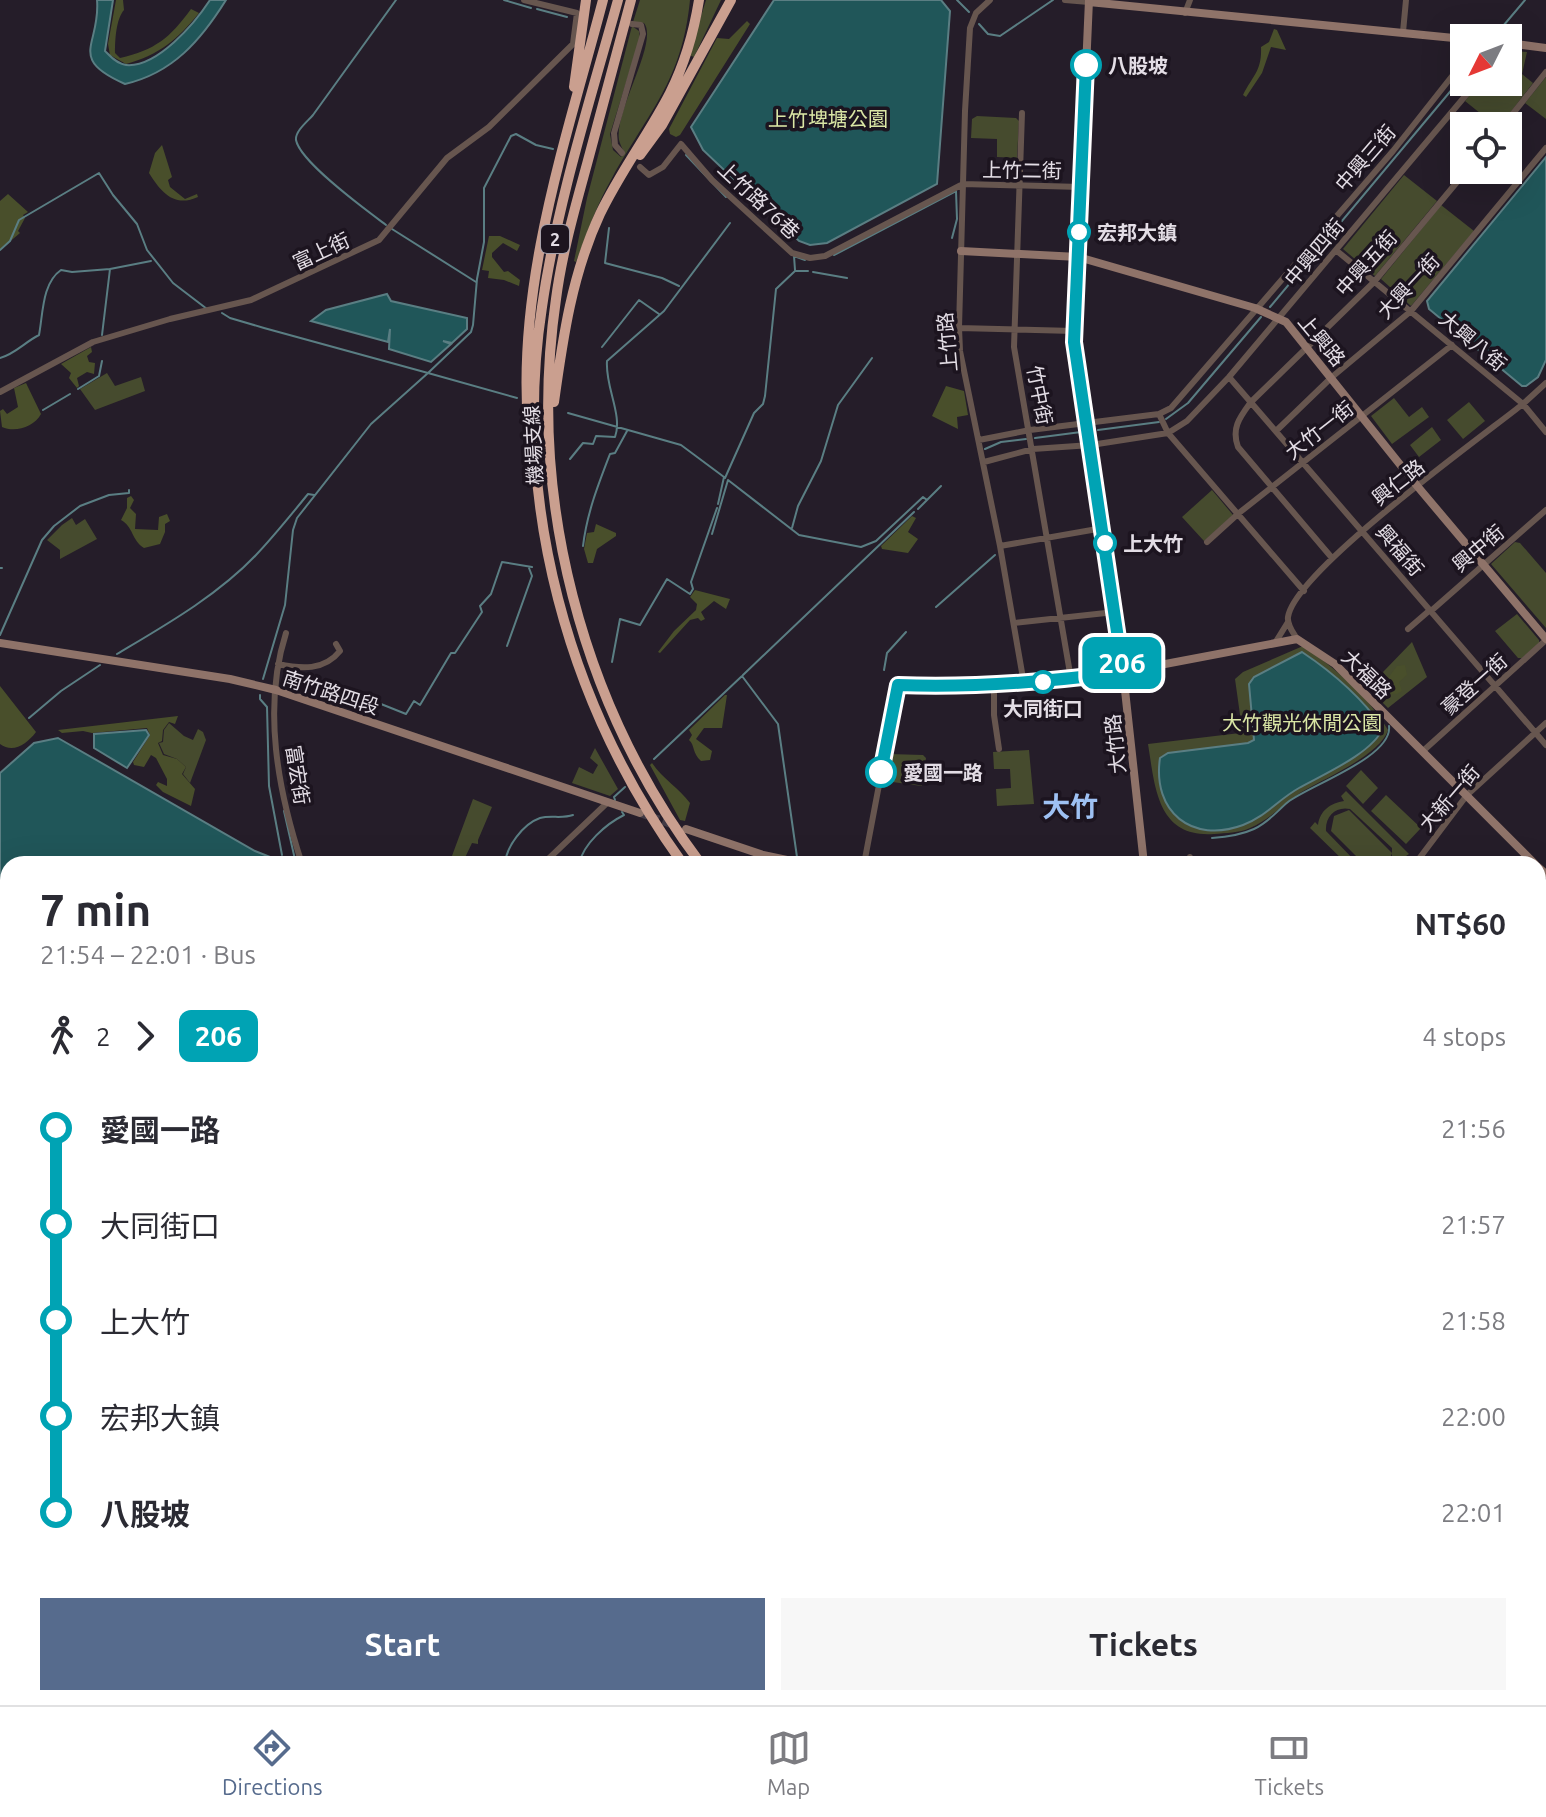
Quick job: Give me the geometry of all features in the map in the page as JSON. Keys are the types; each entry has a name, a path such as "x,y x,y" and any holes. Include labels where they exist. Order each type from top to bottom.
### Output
{"highway":[{"path":"565,145 586,0"},
{"path":"537,485 527,406 530,323 539,256 603,0"},
{"name":"機場支線","path":"618,0 563,200 541,308 534,391 537,485 556,593 588,691 630,780 678,856"},
{"name":"機場支線","path":"631,0 567,239 556,297 550,348 550,432 557,524 570,589 588,651 620,733 677,833 695,856"},
{"path":"550,432 562,340 585,248 670,92 691,32 696,0"},
{"path":"613,192 662,125 728,0"}],"street":[{"name":"富上街","path":"0,392 93,342 170,319 251,300 379,240 447,158 489,127 573,44 577,13 524,0"},
{"name":"上竹路","path":"990,0 976,13 970,28 960,351 984,462 1024,684"},
{"path":"1065,0 1450,37"},
{"path":"1185,13 1190,0"},
{"path":"1403,32 1406,0"},
{"name":"大竹路","path":"1089,1 1074,331 1123,672 1143,856"},
{"path":"622,153 615,145 614,128 643,34 641,25 632,24"},
{"path":"1522,45 1546,48"},
{"path":"1514,112 1546,72"},
{"name":"中興三街","path":"1159,414 1178,402 1255,308 1393,151 1450,79"},
{"name":"中興四街","path":"1168,433 1187,421 1229,377 1465,96"},
{"name":"竹中街","path":"1022,113 1014,347 1071,679"},
{"name":"上竹路76巷","path":"640,167 649,175 656,173 681,144 712,180 792,253 810,258 825,256 963,184"},
{"name":"大興一街","path":"1276,431 1332,377 1411,311 1546,148"},
{"name":"上竹二街","path":"963,184 1081,187"},
{"name":"中興五街","path":"1332,558 1238,447 1234,437 1237,420 1251,402 1374,282 1455,184"},
{"name":"上興路","path":"961,251 1078,257 1255,308 1279,318 1307,346 1418,487 1546,640"},
{"name":"大興八街","path":"1337,251 1523,404 1546,432"},
{"path":"959,328 1074,331"},
{"name":"大竹一街","path":"1207,542 1239,513 1452,345"},
{"name":"興福街","path":"1229,377 1546,745"},
{"name":"興仁路","path":"1273,645 1288,622 1293,603 1332,558 1546,383"},
{"path":"979,440 1030,430 1159,414 1168,433 1304,591"},
{"path":"984,462 1033,449 1091,445 1168,433"},
{"name":"興中街","path":"1408,629 1546,510"},
{"path":"1000,546 1103,528"},
{"path":"1014,623 1115,612"},
{"path":"866,856 898,685 1024,684 1123,672 1297,639 1288,622"},
{"name":"富宏街","path":"286,633 278,664 276,690 278,778 300,856"},
{"name":"大福路","path":"1297,639 1335,664 1528,856"},
{"name":"豪登一街","path":"1423,751 1546,640"},
{"name":"南竹路四段","path":"0,643 230,679 276,690 640,813"},
{"path":"278,664 302,669 323,664 340,651 336,644"},
{"path":"994,685 999,749"},
{"name":"大新一街","path":"1421,856 1467,795 1546,723"},
{"path":"551,856 608,802"},
{"path":"686,829 768,856"}],"green space":[{"path":"640,0 690,0 680,53 662,94 607,188 576,262 587,198 632,26 639,31 640,38 610,134 613,150 621,157 624,152 619,140 619,127 646,45 644,23 633,22"},
{"path":"706,0 721,0 694,57 689,55"},
{"path":"1522,51 1527,52 1522,74"},
{"path":"1522,74 1533,83 1511,112 1479,112 1465,101 1469,96 1522,96"},
{"path":"1546,77 1546,119 1525,103"},
{"path":"977,116 1016,118 1019,121 1017,158 997,157 997,139 971,138 972,119"},
{"path":"1404,175 1437,201 1375,276 1343,249"},
{"path":"1441,205 1474,231 1411,306 1381,279"},
{"path":"107,373 115,386 141,377 145,391 95,410 80,389"},
{"path":"1394,398 1409,417 1422,407 1429,417 1392,444 1371,416"},
{"path":"1469,402 1485,421 1463,439 1447,420"},
{"path":"1432,427 1441,440 1419,457 1410,445"},
{"path":"1212,490 1233,515 1204,541 1182,517"},
{"path":"72,518 76,525 85,519 97,539 60,559 60,550 47,540"},
{"path":"1515,542 1520,543 1546,573 1546,628 1491,564"},
{"path":"1517,614 1539,640 1522,658 1518,658 1495,631"},
{"path":"1412,642 1427,677 1388,708 1370,690"},
{"name":"大竹觀光休閒公園","path":"1303,646 1339,674 1371,706 1388,730 1383,739 1364,756 1305,790 1250,828 1214,834 1195,833 1181,828 1162,807 1148,744 1240,733 1235,679 1243,672"},
{"path":"169,723 193,740 198,729 206,740 190,783 183,774 186,767 164,754 159,743 163,742 164,730"},
{"path":"595,748 618,789 610,796 572,783 579,767 593,774 598,765 590,758"},
{"path":"1029,750 1034,804 997,806 996,789 1011,788 1010,769 994,769 993,752"},
{"path":"889,754 923,755 926,758 922,786 885,781"},
{"path":"1361,770 1378,788 1363,804 1346,786"},
{"path":"1346,791 1409,854 1392,856 1392,848 1350,809 1340,809 1332,813 1326,831 1350,856 1339,856 1310,828 1315,822 1318,825 1327,808 1344,801 1341,796"},
{"path":"1386,795 1421,828 1406,844 1371,811"},
{"path":"473,799 492,807 478,844 472,843 466,856 452,856"},
{"path":"1349,810 1392,853 1391,856 1356,856 1331,831 1334,816"}],"shaded area":[{"path":"97,0 113,0 105,51 126,65 138,64 162,52 185,31 210,0 226,0 184,53 158,72 125,84 107,75 91,58"},
{"path":"116,0 123,0 124,10 116,36 115,53 120,58 161,41 191,9 199,13 167,45 126,64 110,55 108,44"},
{"name":"上竹埤塘公園","path":"774,0 941,0 950,11 937,184 827,243 810,245 799,241 703,150 691,127"},
{"path":"747,21 750,24 680,135 670,134 669,129 717,38 729,39"},
{"path":"1274,29 1286,50 1271,47 1262,73 1246,97 1243,95 1258,67 1261,47 1269,42"},
{"path":"162,145 172,177 168,180 170,187 185,199 197,194 198,197 182,201 175,199 163,192 149,173 155,153"},
{"path":"1546,157 1546,360 1538,377 1522,386 1429,309 1427,301"},
{"path":"8,194 28,212 23,215 25,218 18,231 20,233 0,250 0,201"},
{"path":"489,236 500,236 520,245 517,251 503,243 492,253 504,272 508,271 520,280 519,286 488,278 489,271 482,270"},
{"path":"387,294 391,301 467,318 467,329 452,343 443,341 451,344 431,362 389,349 390,329 388,342 311,321 326,310"},
{"path":"91,347 92,352 87,356 89,362 95,363 94,374 87,372 77,378 77,388 69,378 71,373 61,364"},
{"path":"26,383 41,414 24,428 2,427 0,411 3,409 7,414 18,407 14,388"},
{"path":"946,386 964,391 968,415 957,417 958,429 932,416"},
{"path":"131,496 134,500 130,508 136,514 135,529 158,530 159,517 167,514 170,521 165,524 160,544 144,548 121,520 127,508 127,498"},
{"path":"912,516 916,518 908,532 918,539 908,553 882,549 881,546"},
{"path":"596,524 616,533 616,536 597,549 593,563 588,563 584,549 587,533 594,532"},
{"path":"695,590 730,599 726,609 714,601 701,612 705,619 690,620 658,652 696,610 697,604 690,597"},
{"name":"大竹觀光休閒公園","path":"1302,652 1366,706 1383,728 1377,737 1358,755 1292,792 1243,825 1207,830 1179,819 1162,794 1160,758 1168,753 1254,740 1249,684 1254,677"},
{"path":"1405,665 1407,675 1399,682 1402,691 1397,694 1382,693 1380,689 1397,666"},
{"path":"0,686 36,732 15,748 0,744"},
{"path":"725,695 722,728 704,728 696,739 712,751 710,760 701,761 689,740 692,735 689,730"},
{"path":"178,716 175,724 169,722 163,730 162,741 158,743 163,755 177,759 186,767 182,774 195,789 191,806 163,792 156,785 158,782 167,786 167,779 156,758 151,755 144,767 134,765 150,735 147,728 92,733 62,733 58,730"},
{"path":"146,730 149,735 127,768 94,748 94,734"},
{"path":"58,738 268,856 0,856 0,773 34,743"},
{"path":"652,763 690,803 685,821 680,820 650,765"}],"waterway":[{"path":"386,225 321,173 300,149 296,137 396,0"},
{"path":"504,0 531,8"},
{"path":"957,0 969,12"},
{"path":"979,24 988,34 1000,36 1053,0"},
{"path":"1505,24 1525,0"},
{"path":"537,9 567,17"},
{"path":"1270,307 1450,92"},
{"path":"222,313 264,328 428,373 471,332 484,242 484,188 511,136 516,134 536,145 553,149"},
{"path":"686,155 726,197"},
{"path":"0,250 10,241 19,220 99,173 137,224 147,250 173,283 207,309"},
{"path":"834,255 956,191 957,219 952,238"},
{"path":"570,459 583,443 593,444 596,436 615,437 617,420 607,361 664,311 730,223"},
{"path":"609,228 605,263 662,278 679,286"},
{"path":"392,229 476,282"},
{"path":"795,270 794,256 805,260"},
{"path":"102,335 110,269 151,261"},
{"path":"0,358 39,335 47,291 61,270 110,269"},
{"path":"725,478 754,413 763,404 776,289 795,271 808,271"},
{"path":"813,272 847,278"},
{"path":"602,347 639,300 659,314"},
{"path":"1166,419 1188,403 1261,317"},
{"path":"792,528 798,506 821,461 838,405 872,358"},
{"path":"78,389 99,376 102,361"},
{"path":"263,679 285,605 297,518 371,424 428,373 517,398"},
{"path":"43,410 70,394"},
{"path":"568,413 681,445 724,477 718,504"},
{"path":"1098,430 1159,422"},
{"path":"583,546 590,511 610,454 615,453 627,431"},
{"path":"1035,438 1081,432"},
{"path":"985,449 1001,442 1026,439"},
{"path":"712,534 728,480 799,535 861,547 876,541 923,497 927,500"},
{"path":"918,509 941,486"},
{"path":"0,635 42,540 54,526 80,506 109,495 129,493 129,490"},
{"path":"117,654 224,584 256,555 308,494 314,495"},
{"path":"612,662 620,619 640,625 667,579 690,594 693,589 691,582 717,508"},
{"path":"743,675 914,512"},
{"path":"936,607 995,555"},
{"path":"372,714 381,704 406,714 414,701 420,705 451,653 455,653 482,612 480,606 491,594 502,562 532,567"},
{"path":"507,646 532,576 529,568"},
{"path":"884,670 887,653 906,632"},
{"path":"29,718 61,691 100,665"},
{"path":"654,759 742,676 778,724 797,856"},
{"path":"260,695 267,707 269,786 282,855"},
{"path":"1212,838 1239,834 1259,826 1299,795 1365,759 1387,737 1389,726"},
{"path":"615,800 614,797 625,787"},
{"path":"284,811 294,856"},
{"path":"582,856 603,829 624,815 622,812"},
{"path":"506,856 522,831 534,821 573,815"}],"tunnel":[{"path":"640,813 677,826"}],"bus line":[{"name":"206","path":"881,772 898,685 1024,684 1123,672 1074,342 1086,65"}],"place":[{"name":"八股坡","path":"1086,65"},
{"name":"宏邦大鎮","path":"1079,232"},
{"name":"上大竹","path":"1105,543"},
{"name":"大同街口","path":"1043,682"},
{"name":"愛國一路","path":"881,772"}],"district":[{"name":"大竹","path":"1070,806"}]}
